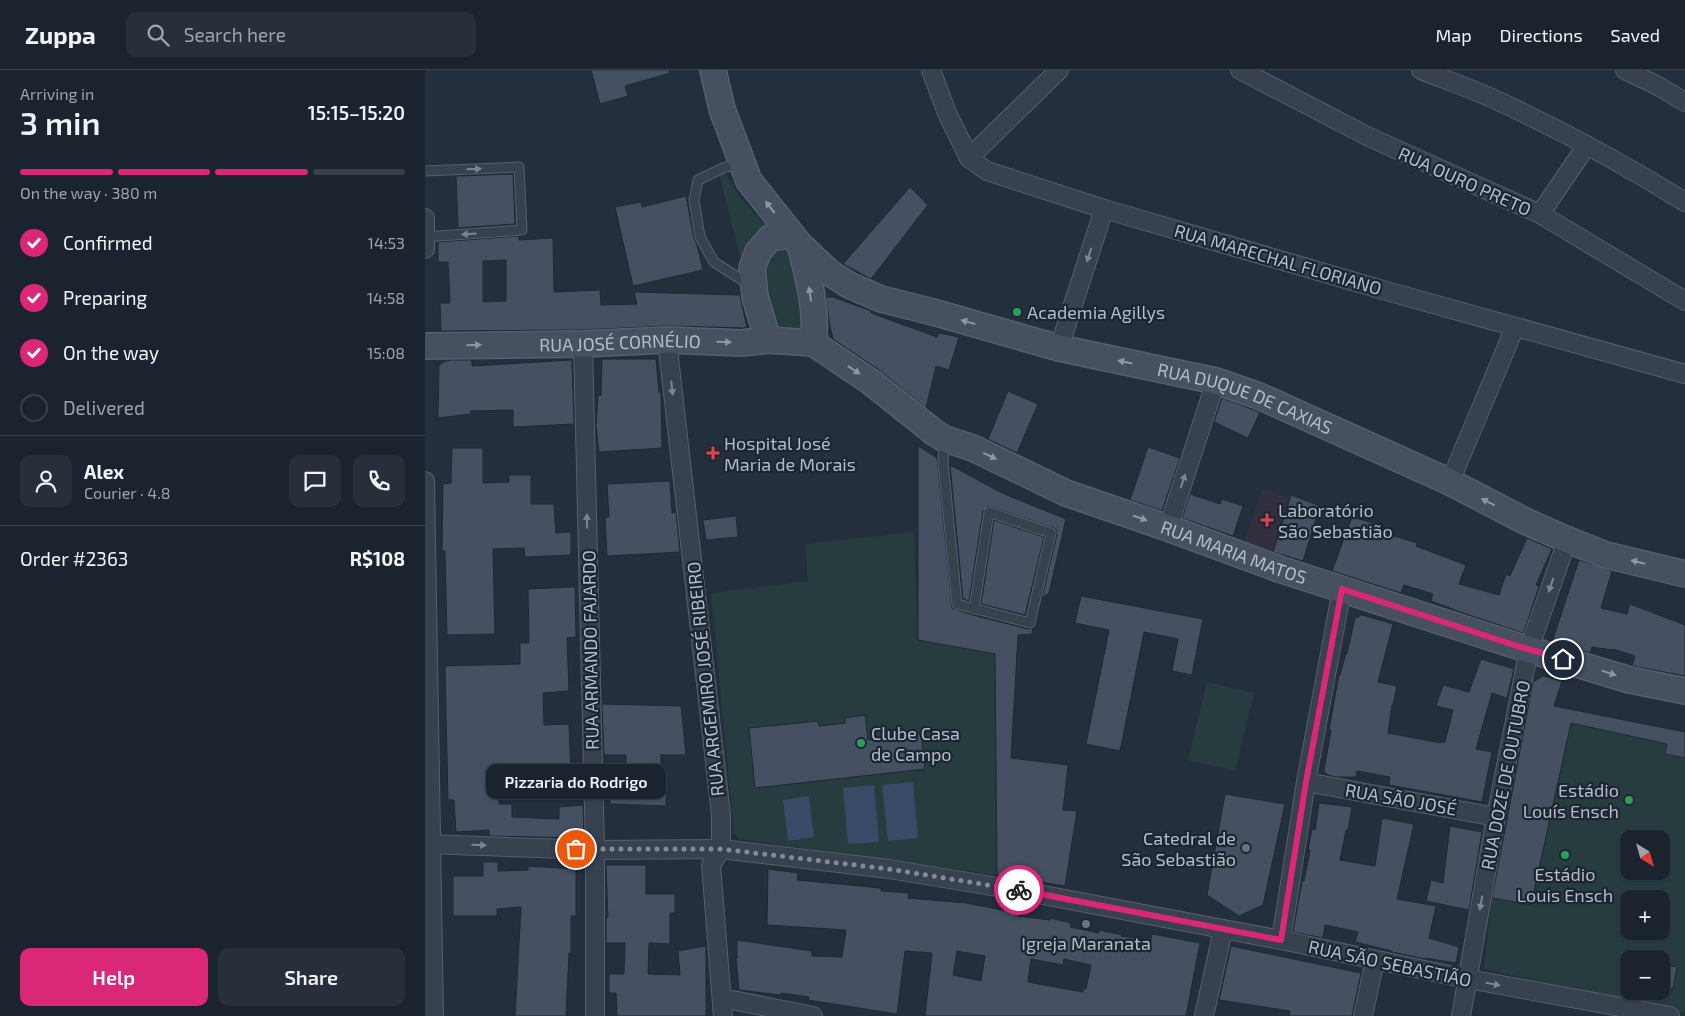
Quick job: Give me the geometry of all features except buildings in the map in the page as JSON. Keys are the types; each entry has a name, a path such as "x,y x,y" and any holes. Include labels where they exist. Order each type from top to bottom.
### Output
{"main road":[{"path":"713,70 722,109 749,181 796,240 807,272 815,329 813,342"},
{"path":"768,340 755,297 752,268 758,252 770,238 796,240"},
{"name":"RUA DUQUE DE CAXIAS","path":"796,240 830,273 849,285 881,299 1059,348 1216,381 1259,396 1450,482 1527,522 1568,540 1606,555 1685,574"},
{"name":"RUA JOSÉ CORNÉLIO","path":"425,346 583,344 667,340 742,343 768,340 813,342"},
{"name":"RUA MARIA MATOS","path":"813,342 871,382 945,439 973,448 1066,493 1279,569 1529,649 1630,680 1685,691"}],"street":[{"path":"931,70 947,113 969,158 1059,70"},
{"name":"RUA OURO PRETO","path":"1240,70 1369,137 1540,214 1685,301"},
{"path":"1421,70 1495,100 1587,145 1685,202"},
{"path":"1625,70 1659,86 1685,102"},
{"path":"1540,214 1587,145"},
{"name":"RUA MARECHAL FLORIANO","path":"969,158 987,171 1104,209 1685,374"},
{"path":"1059,348 1104,209"},
{"path":"425,218 425,249"},
{"path":"1450,482 1515,327"},
{"name":"RUA ARGEMIRO JOSÉ RIBEIRO","path":"667,340 721,815 721,849 711,865 723,1007"},
{"name":"RUA ARMANDO FAJARDO","path":"583,344 595,850 595,1016"},
{"path":"1168,528 1216,381"},
{"path":"425,481 428,844 434,1016"},
{"name":"RUA DOZE DE OUTUBRO","path":"1461,1016 1496,817 1529,649 1568,540"},
{"path":"1281,940 1306,782 1342,589"},
{"name":"RUA SÃO JOSÉ","path":"1306,782 1496,817"},
{"name":"RUA SÃO SEBASTIÃO","path":"428,844 595,850 721,849 889,869 1022,891 1281,940 1468,979 1670,1016"},
{"path":"1204,1016 1223,930"},
{"path":"1363,1016 1375,960"},
{"path":"723,1007 813,1016"}],"lane":[{"path":"743,165 725,167 698,180 694,200 700,237 714,262 754,287"},
{"path":"425,171 519,167 523,230 425,237"},
{"path":"945,439 943,462 957,604 975,609 1029,623 1051,533 989,512 975,609"}],"shaded area":[{"name":"Laboratório São Sebastião","path":"1262,489 1289,498 1272,551 1244,542"}],"green space":[{"path":"725,172 743,201 767,226 748,248 744,272 719,173"},
{"path":"789,246 810,330 781,331 761,278 762,251"},
{"name":"Clube Casa de Campo","path":"914,532 918,640 995,654 997,875 739,839 734,833 711,593 808,581 805,544"},
{"path":"1207,682 1254,693 1235,771 1188,760"},
{"name":"Estádio Louis Ensch","path":"1530,702 1685,732 1685,1013 1626,1000 1670,1000 1670,950 1620,950 1620,999 1484,969 1492,898"}],"water":[{"path":"913,782 918,838 888,841 882,785"},
{"path":"874,785 879,842 848,844 843,788"},
{"path":"809,796 814,837 788,841 783,800"}],"way so far":[{"path":"576,849 721,849 889,869 1019,890"}],"place":[{"name":"Academia Agillys","path":"1017,312"},
{"name":"Hospital José Maria de Morais","path":"713,453"},
{"name":"Laboratório São Sebastião","path":"1267,520"},
{"name":"Clube Casa de Campo","path":"861,743"},
{"name":"Estádio Louís Ensch","path":"1629,800"},
{"name":"Catedral de São Sebastião","path":"1246,848"},
{"name":"Pizzaria do Rodrigo","path":"576,849"},
{"name":"Estádio Louis Ensch","path":"1565,855"},
{"name":"Igreja Maranata","path":"1086,924"}],"route":[{"path":"1019,890 1281,940 1306,782 1342,589 1563,659"}]}
